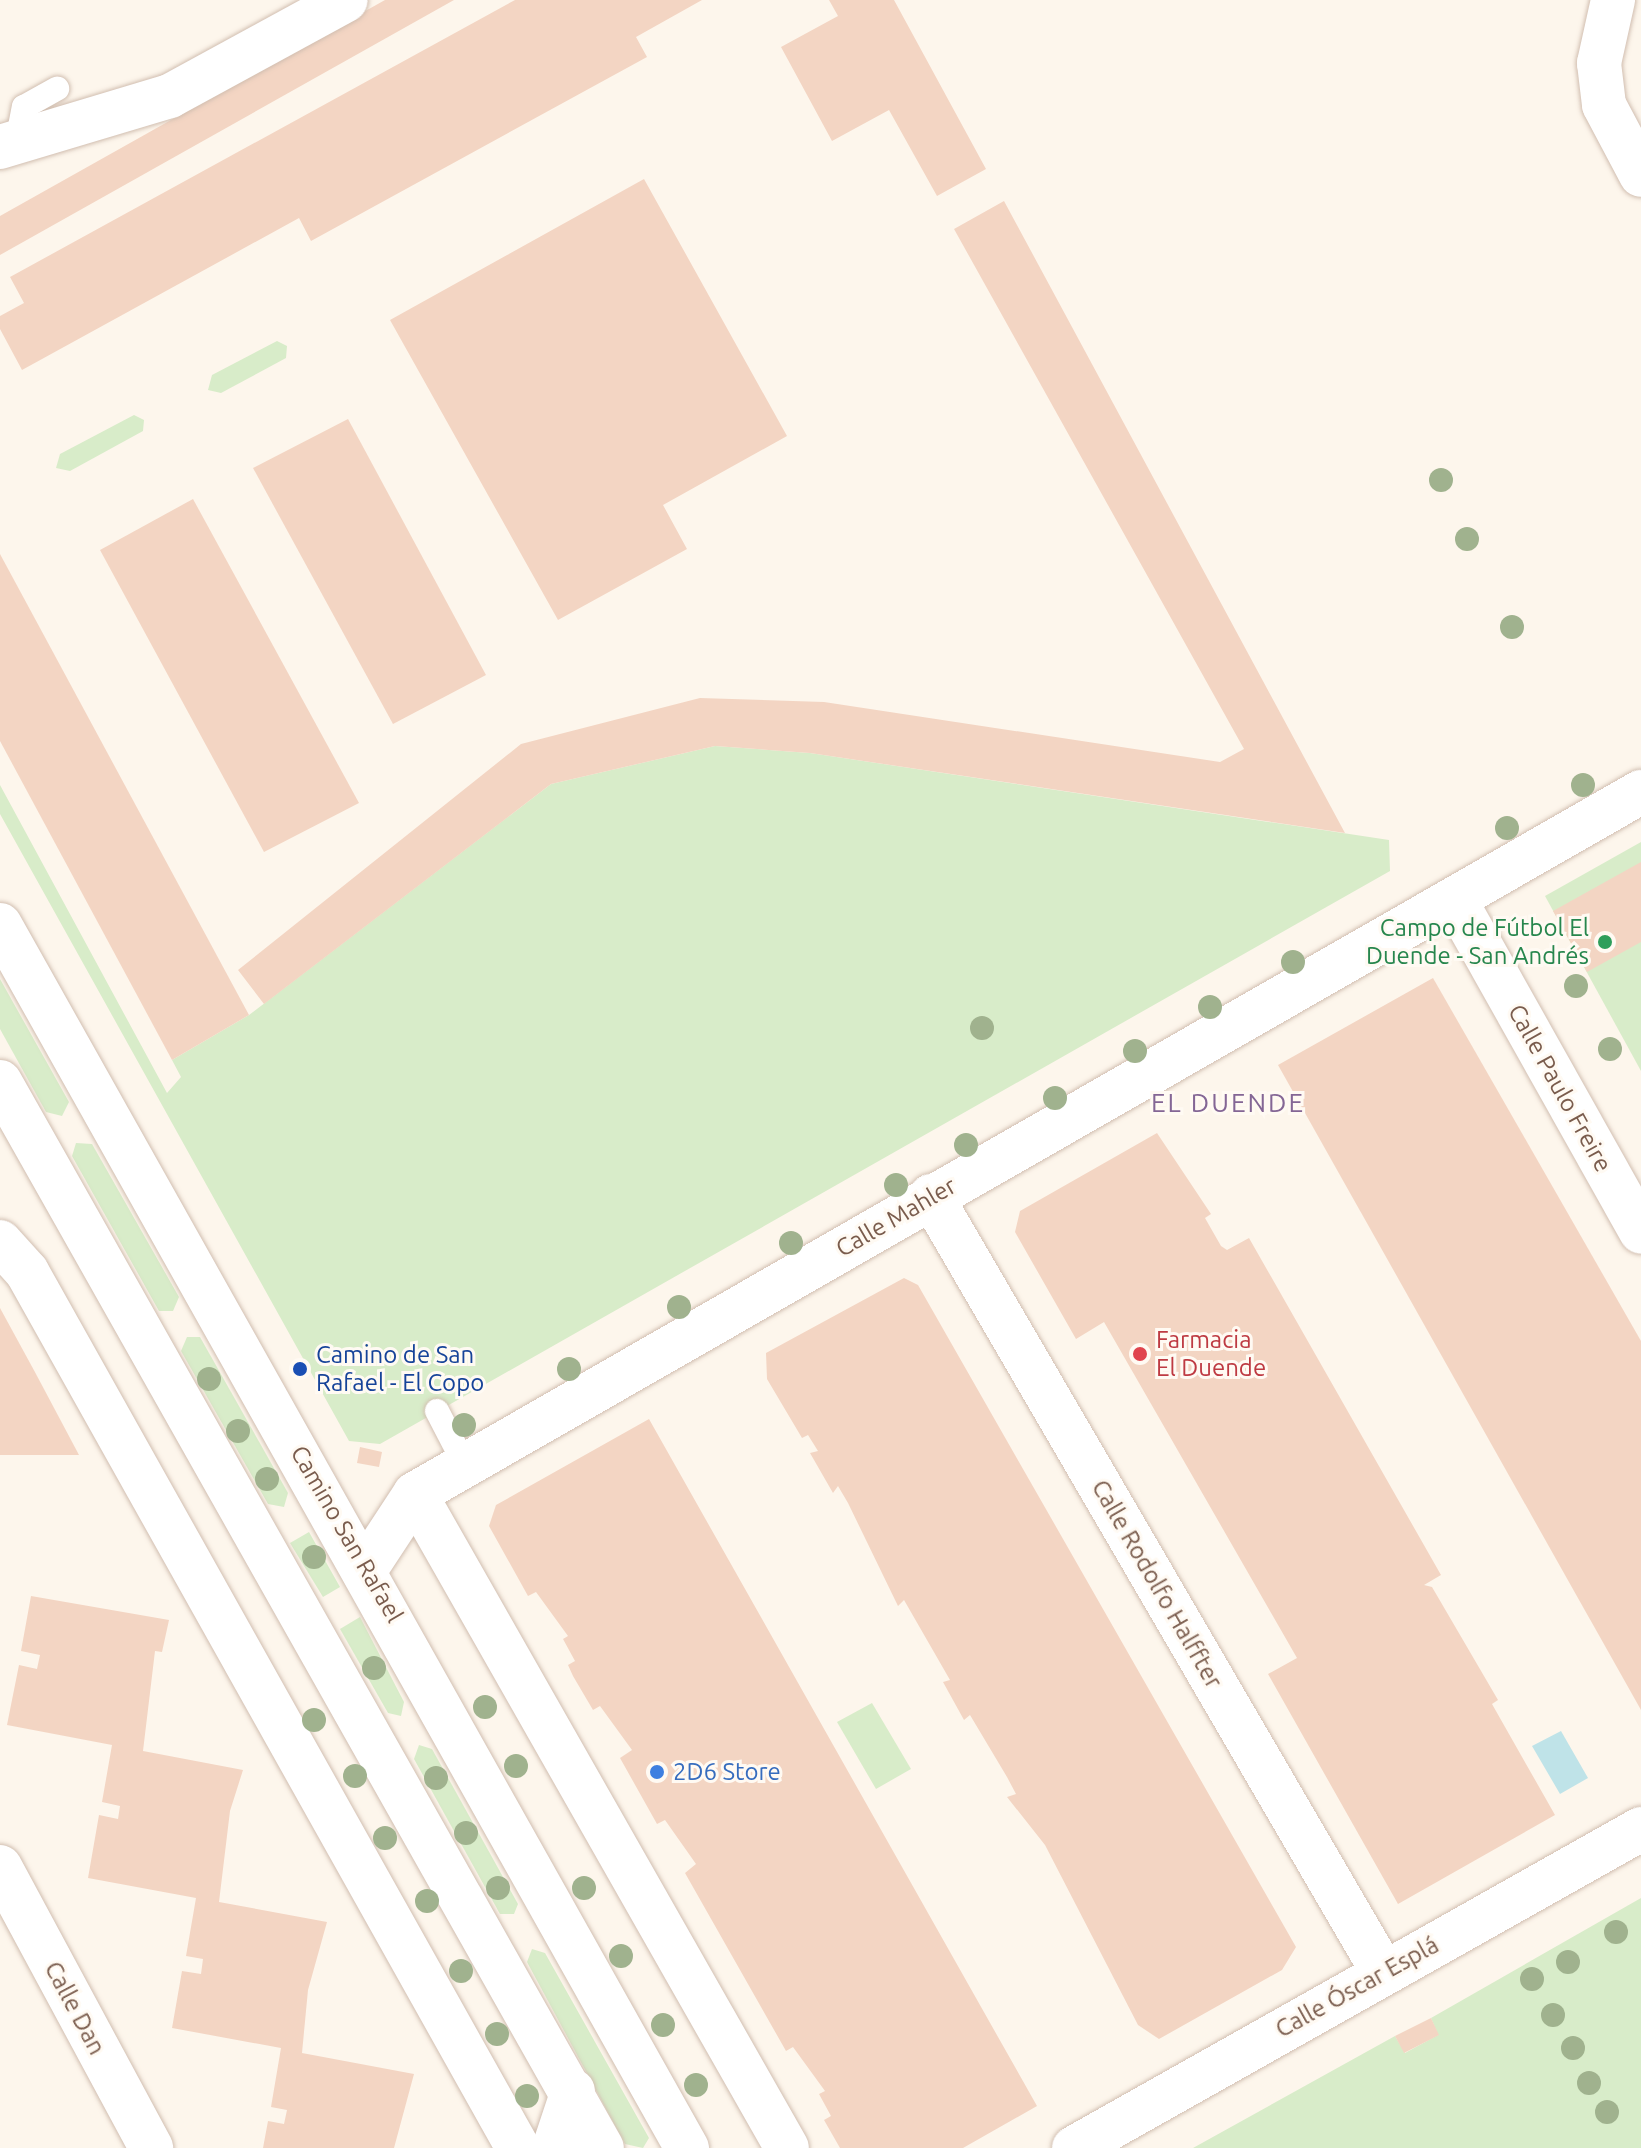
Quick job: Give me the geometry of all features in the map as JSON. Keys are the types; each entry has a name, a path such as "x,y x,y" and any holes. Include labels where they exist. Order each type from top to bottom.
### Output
{"street":[{"path":"8,144 170,96 346,0"},
{"path":"1613,0 1599,63 1604,105 1641,175"},
{"name":"Calle Mahler","path":"367,1567 415,1494 931,1196 1456,902 1476,882 1641,792"},
{"name":"Calle Paulo Freire","path":"1456,902 1641,1232"},
{"name":"Camino San Rafael","path":"0,925 367,1567 687,2148"},
{"path":"0,1082 573,2091 602,2148"},
{"name":"Calle Rodolfo Halffter","path":"931,1196 1383,1972"},
{"path":"0,1242 27,1272 518,2148"},
{"path":"415,1494 787,2148"},
{"name":"Calle Óscar Esplá","path":"1074,2148 1641,1829"},
{"name":"Calle Dan","path":"0,1867 151,2148"},
{"path":"554,2148 573,2091"}],"lane":[{"path":"8,144 24,107 57,89"},
{"path":"437,1411 465,1465"}],"green space":[{"path":"277,341 287,346 286,358 221,393 208,390 212,375"},
{"path":"134,415 144,420 143,431 70,471 56,468 60,454"},
{"path":"715,746 810,753 1389,840 1390,871 380,1444 349,1441 0,814 0,785 167,1093 181,1077 172,1060 249,1015 551,784"},
{"name":"Campo de Fútbol El Duende - San Andrés","path":"1641,842 1641,1071 1545,896"},
{"path":"0,979 69,1102 62,1116 46,1112 0,1029"},
{"path":"76,1143 92,1144 179,1297 173,1311 159,1311 72,1156"},
{"path":"187,1337 200,1337 288,1493 284,1507 268,1504 181,1351"},
{"path":"309,1532 340,1587 323,1597 290,1543"},
{"path":"360,1617 404,1702 401,1716 388,1713 340,1629"},
{"path":"872,1703 911,1769 876,1789 837,1722"},
{"path":"419,1745 432,1749 518,1904 514,1914 500,1914 414,1759"},
{"path":"1641,1898 1641,2148 1193,2148 1395,2036 1405,2053 1438,2035 1431,2018"},
{"path":"532,1949 545,1953 649,2138 643,2148 625,2144 527,1962"}],"water":[{"path":"1561,1731 1588,1778 1560,1794 1532,1746"}],"building":[{"path":"385,0 454,0 0,255 0,216"},
{"path":"515,0 702,0 636,37 647,57 311,241 299,218 22,370 0,329 0,316 24,303 10,277"},
{"path":"829,0 894,0 986,169 937,196 889,110 832,141 781,47 838,16"},
{"path":"644,179 787,436 663,505 687,549 558,620 390,320"},
{"path":"1004,201 1345,833 810,753 715,746 551,784 264,1004 238,970 521,744 700,698 824,702 1220,762 1244,749 954,229"},
{"path":"348,419 486,675 393,724 253,468"},
{"path":"193,499 359,803 264,852 100,550"},
{"path":"0,554 249,1015 172,1060 0,741"},
{"path":"1641,862 1641,942 1587,972 1553,911"},
{"path":"1433,978 1641,1341 1641,1710 1278,1065"},
{"path":"1157,1133 1211,1214 1205,1218 1221,1246 1227,1250 1249,1238 1441,1575 1424,1585 1432,1587 1498,1700 1492,1704 1555,1815 1398,1904 1268,1674 1297,1658 1104,1322 1076,1339 1015,1232 1020,1211"},
{"path":"904,1278 918,1285 1296,1947 1282,1970 1159,2039 1138,2025 1045,1845 1007,1797 1016,1794 1007,1777 970,1715 964,1720 943,1682 950,1680 904,1600 898,1606 848,1503 838,1486 833,1493 810,1453 818,1451 808,1435 802,1438 767,1379 766,1353"},
{"path":"0,1308 36,1374 79,1455 0,1455"},
{"path":"649,1419 1037,2106 963,2148 840,2148 824,2120 831,2116 819,2094 825,2091 793,2047 786,2051 685,1873 696,1864 665,1820 657,1824 620,1758 632,1750 600,1706 593,1710 573,1676 568,1665 575,1661 563,1639 568,1636 536,1592 528,1596 489,1526 496,1505"},
{"path":"360,1447 382,1452 379,1467 357,1463"},
{"path":"31,1596 169,1620 162,1652 155,1651 143,1751 243,1770 230,1811 219,1902 327,1922 308,1990 302,2053 414,2074 394,2148 263,2148 268,2121 284,2124 287,2110 271,2107 281,2048 172,2028 182,1971 201,1974 203,1959 186,1956 196,1898 88,1878 99,1815 118,1819 120,1806 102,1802 112,1745 7,1725 19,1665 37,1669 40,1655 21,1651"},
{"path":"1431,2018 1439,2035 1404,2053 1395,2036"}],"place":[{"name":"Campo de Fútbol El Duende - San Andrés","path":"1605,942"},
{"name":"Farmacia El Duende","path":"1140,1354"},
{"name":"Camino de San Rafael - El Copo","path":"300,1369"},
{"name":"2D6 Store","path":"657,1772"}],"district":[{"name":"EL DUENDE","path":"1228,1103"}]}
